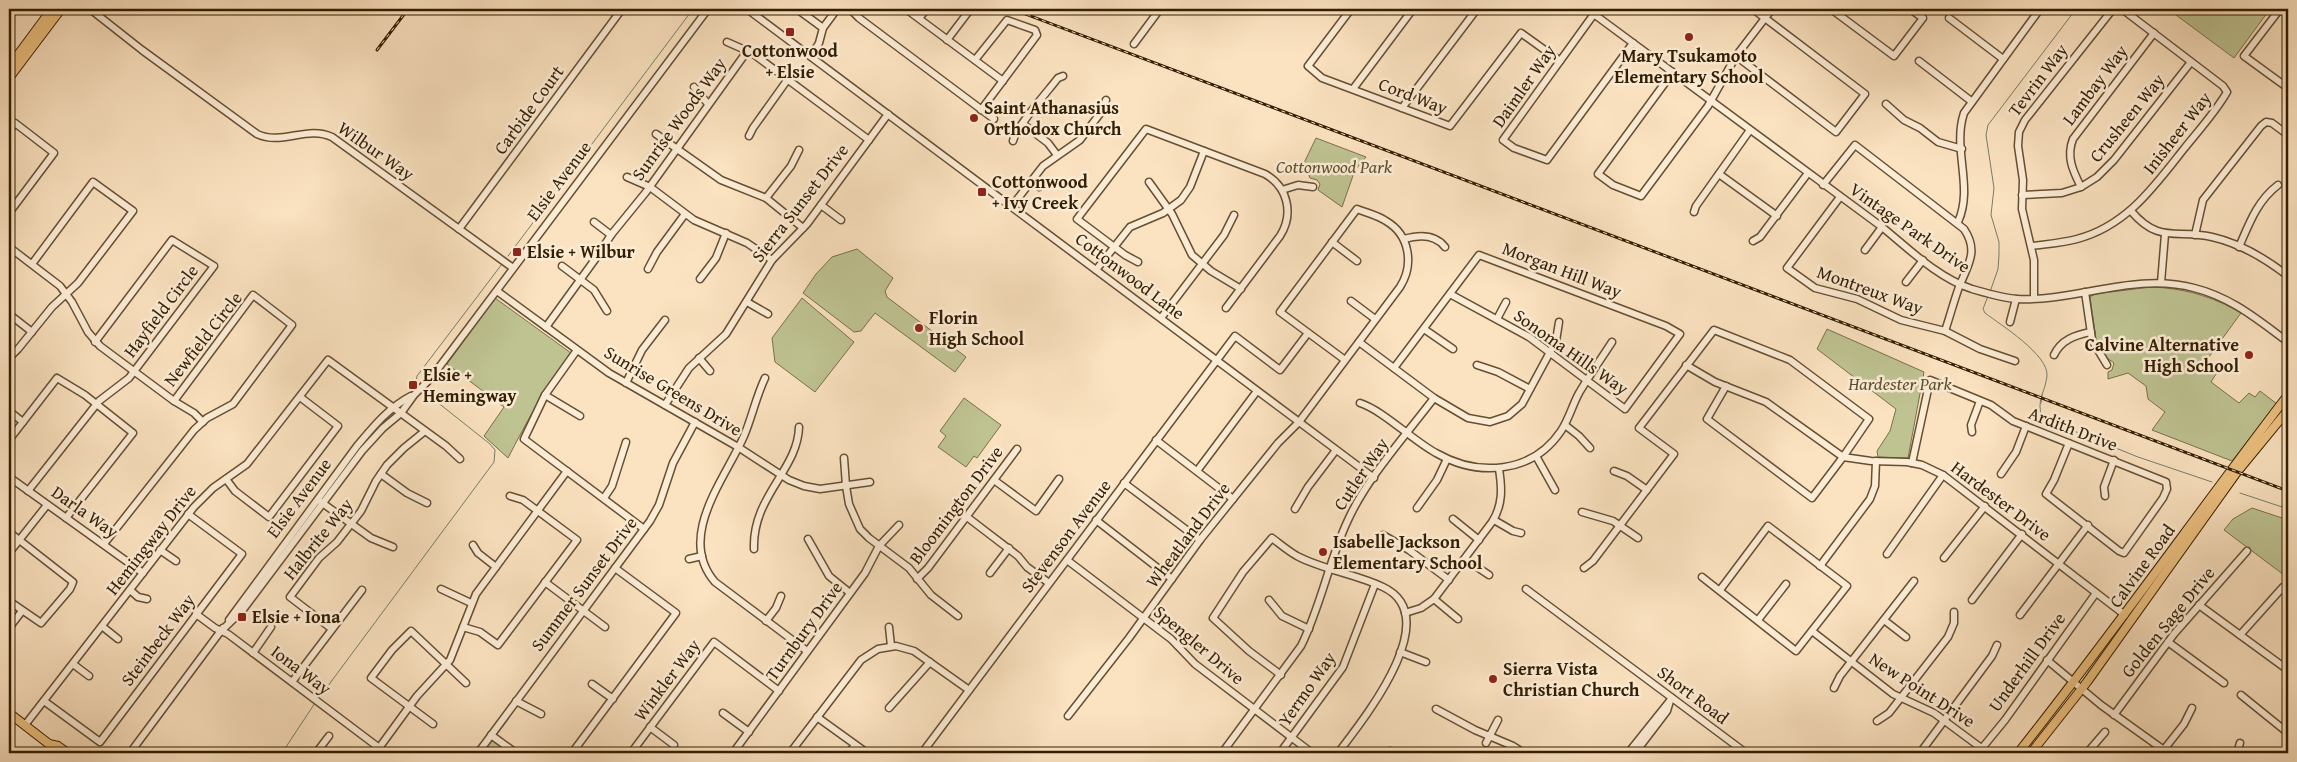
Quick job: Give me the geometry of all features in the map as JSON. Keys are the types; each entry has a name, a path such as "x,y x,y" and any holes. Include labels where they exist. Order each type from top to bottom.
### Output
{"main road":[{"path":"9,67 52,9"},
{"path":"9,78 60,9"},
{"name":"Calvine Road","path":"2018,753 2074,683 2288,395"},
{"name":"Calvine Road","path":"2031,753 2081,690 2232,479 2288,410"},
{"path":"9,713 49,744 54,753"},
{"path":"49,744 58,746 68,753"}],"street":[{"name":"Wilbur Way","path":"90,9 142,50 257,134 275,139 315,132 328,135 513,268"},
{"name":"Carbide Court","path":"459,229 622,9"},
{"name":"Elsie Avenue","path":"320,501 362,451 383,428 401,413 414,395 431,378 708,9"},
{"name":"Cottonwood Lane","path":"747,9 1374,478"},
{"path":"797,9 823,28"},
{"path":"811,56 819,43 823,28 837,9"},
{"path":"850,9 859,18 994,119"},
{"path":"906,9 1003,81"},
{"path":"920,18 927,9"},
{"path":"1134,44 1160,9"},
{"name":"Cord Way","path":"1351,9 1308,66 1322,78 1450,126 1520,32 1560,61"},
{"path":"1353,89 1413,9"},
{"path":"1402,108 1477,9"},
{"name":"Vintage Park Drive","path":"1587,9 1882,227 1923,260 1960,284 1984,292 2016,298 2034,298 2136,284 2161,283 2194,288 2228,300 2288,342"},
{"path":"1736,56 1836,132 1865,94 1753,9"},
{"path":"1672,72 1598,174 1605,181 1641,196 1724,81 1736,56 1772,9"},
{"path":"1832,9 1894,56 1923,18 1910,9"},
{"path":"1958,222 1964,202 1962,122 1972,100 2038,11 2029,9"},
{"name":"Tevrin Way","path":"2034,298 2035,274 2032,246 2022,213 2023,180 2018,141 2020,128 2113,9"},
{"name":"Inisheer Way","path":"2032,246 2067,241 2090,235 2117,222 2131,211 2148,194 2227,92 2223,86 2122,9"},
{"path":"2288,14 2281,9 2244,56 2288,88"},
{"path":"947,40 968,11"},
{"name":"Daimler Way","path":"1594,14 1503,140 1514,148 1547,160 1633,43"},
{"path":"1949,18 2003,59"},
{"path":"974,60 1005,21 1034,30 1037,35 981,110"},
{"name":"Lambay Way","path":"2081,187 2070,162 2070,148 2073,139 2154,33"},
{"path":"727,42 748,50"},
{"name":"Sunrise Woods Way","path":"546,327 611,235 650,187 748,50 869,140"},
{"path":"1919,61 1972,100"},
{"name":"Crusheen Way","path":"2022,195 2058,194 2081,187 2097,177 2111,164 2191,62"},
{"path":"1013,141 1014,136 1058,78 1063,76"},
{"path":"749,136 788,79"},
{"path":"694,87 708,104"},
{"path":"1012,206 1044,166 1056,155 1069,149 1080,140 1102,111 1106,100"},
{"path":"1886,104 1904,120 1920,128 1938,142 1962,149"},
{"name":"Sierra Sunset Drive","path":"665,405 679,381 699,358 726,334 772,260 803,228 888,114"},
{"path":"2195,236 2204,200 2261,126 2266,122 2272,123 2288,135"},
{"path":"9,131 15,124 54,153 9,213"},
{"path":"1023,124 1048,143 1056,155"},
{"path":"1138,262 1114,247 1077,219 1146,129 1265,174 1282,190 1288,207 1284,229 1226,308"},
{"path":"1694,212 1696,206 1750,130"},
{"path":"656,134 721,180 766,198 803,228"},
{"path":"1823,185 1855,145 1958,222 1969,237 1972,251 1970,265 1960,284 1945,331 1980,349 2015,361"},
{"path":"766,198 791,166 799,150"},
{"path":"1096,270 1134,225 1169,210 1187,192 1204,151"},
{"path":"1753,242 1760,237 1777,216 1808,173"},
{"path":"1719,174 1777,216"},
{"path":"627,177 650,187 685,214 747,243 772,260"},
{"path":"1031,181 1039,187"},
{"path":"9,358 52,307 78,283 133,211 93,182 32,264"},
{"path":"1149,182 1169,210 1189,252 1202,264 1241,288"},
{"path":"1282,190 1298,185 1313,186"},
{"path":"2240,247 2256,210 2266,196 2278,185"},
{"name":"Montreux Way","path":"1840,197 1787,268 1815,288 1857,299 1901,320 1945,331"},
{"path":"821,205 841,220"},
{"path":"1345,360 1280,312 1357,210 1388,222 1404,239 1427,237 1438,241 1445,247"},
{"path":"2131,211 2143,225 2156,232 2210,237 2240,247 2266,260 2288,276"},
{"path":"648,269 657,252 685,214"},
{"path":"1161,318 1226,232 1234,215"},
{"path":"594,222 611,235"},
{"path":"1864,250 1882,227"},
{"path":"700,279 716,258 726,233"},
{"path":"2161,283 2165,234"},
{"name":"Wheatland Drive","path":"1068,716 1144,619 1200,540 1278,443 1299,422 1400,287 1406,274 1408,255 1404,239"},
{"name":"Hayfield Circle","path":"96,342 172,240 214,266 134,372"},
{"path":"1332,242 1358,260"},
{"path":"9,247 67,294 83,324 96,342 174,401 190,410 203,422 104,544"},
{"name":"Morgan Hill Way","path":"1394,368 1479,255 1666,326 1680,334"},
{"path":"1906,282 1923,260"},
{"path":"562,266 597,294 607,311"},
{"name":"Sunrise Greens Drive","path":"497,291 577,350 626,382 738,447 794,483 826,489 870,482"},
{"path":"2085,292 2091,332 2098,353 2107,364"},
{"name":"Sonoma Hills Way","path":"1450,294 1525,334 1625,408 1680,334"},
{"name":"Newfield Circle","path":"174,401 253,296 292,325 232,404 203,422"},
{"path":"2010,322 2016,298"},
{"path":"1351,301 1375,319"},
{"path":"747,302 768,314"},
{"name":"Sonoma Hills Way","path":"1497,319 1506,302"},
{"path":"9,314 32,332"},
{"path":"626,382 642,350 665,320"},
{"path":"1359,342 1434,398 1468,418 1490,422 1504,418 1516,411 1524,400 1557,339 1558,322"},
{"path":"1424,329 1453,349"},
{"path":"1584,568 1593,561 1674,454 1639,428 1714,330 1790,360 1869,419 1844,457 1812,498 1707,419 1726,386"},
{"path":"2054,355 2058,348 2069,339 2091,332"},
{"name":"Stevenson Avenue","path":"922,753 1235,336 1280,370 1308,333"},
{"path":"1360,403 1373,409 1407,434 1448,459 1477,468 1498,469 1522,463 1536,456 1554,440 1565,425 1578,395 1612,342"},
{"path":"577,350 545,396 524,439 644,529"},
{"path":"699,358 710,371"},
{"name":"Hemingway Drive","path":"25,725 103,627 188,514 206,493 247,464 328,360 401,413"},
{"path":"1477,365 1498,372 1530,389"},
{"name":"Hardester Drive","path":"1686,365 1706,378 1766,402 1844,457 1912,463 1944,475 2125,615"},
{"path":"28,491 96,404 107,393 124,383 134,372"},
{"path":"9,440 57,378 96,404 133,433 66,518"},
{"path":"765,378 738,447 716,487 709,505 701,537 702,556 707,571 716,582 807,651"},
{"name":"Ardith Drive","path":"1912,463 1930,380 1980,401 2026,426 2163,480 2167,486 2167,489 2124,553 2088,525"},
{"path":"1197,471 1258,391"},
{"name":"Elsie Avenue","path":"130,753 221,631 242,611 357,446 378,421 393,408 414,395"},
{"path":"545,396 580,416"},
{"path":"226,479 235,491 269,517 338,426 300,397"},
{"name":"Cutler Way","path":"1222,753 1301,646 1309,629 1348,520 1374,478 1434,398"},
{"path":"1972,432 1972,425 1980,401"},
{"path":"9,411 23,422"},
{"path":"401,413 460,459"},
{"name":"Summer Sunset Drive","path":"478,753 644,529 658,505 673,463 695,422"},
{"path":"1565,425 1590,448"},
{"path":"2001,474 2016,452 2026,426"},
{"path":"754,548 754,528 759,512 795,448 799,427"},
{"name":"Halbrite Way","path":"332,628 290,597 316,562 337,542 364,507 381,474 404,448 425,431"},
{"path":"1156,440 1233,499"},
{"path":"604,498 614,482 626,442"},
{"path":"2020,615 2088,525 2046,494 2054,480 2069,443"},
{"name":"Bloomington Drive","path":"917,579 928,568 1017,449"},
{"path":"1295,509 1336,450"},
{"path":"1536,456 1555,490"},
{"path":"844,458 846,486 855,521 866,535 909,568 935,599 958,616"},
{"path":"1417,508 1437,480 1448,459"},
{"path":"2105,496 2104,487 2114,460"},
{"path":"1820,566 1870,499 1876,482 1876,461"},
{"path":"1404,613 1421,608 1434,599 1494,520 1501,498 1498,469"},
{"path":"372,753 378,751 409,707 447,663 455,651 471,603 567,471"},
{"path":"1614,471 1627,476 1647,490"},
{"path":"381,474 406,493 426,503"},
{"path":"1887,554 1944,475"},
{"name":"Darla Way","path":"9,476 143,573"},
{"path":"994,480 1036,511 1059,479"},
{"path":"1124,483 1200,540"},
{"path":"463,627 480,632 498,645 577,540 519,498 510,496"},
{"path":"320,501 375,541 393,547"},
{"path":"9,553 47,505"},
{"path":"1944,558 1985,506"},
{"path":"1582,512 1609,519 1621,525 1638,538"},
{"name":"Steinbeck Way","path":"44,701 100,742 242,554 188,514"},
{"path":"966,517 1009,548 1027,567 1049,583"},
{"path":"1453,519 1479,540"},
{"path":"1096,520 1172,579"},
{"path":"1494,520 1521,533"},
{"name":"Turnbury Drive","path":"733,753 865,573 879,546 899,525"},
{"path":"1702,577 1796,651 1847,586 1768,526 1720,590"},
{"path":"9,532 73,582 70,589 41,623 9,601"},
{"path":"1972,600 2022,534"},
{"path":"1384,535 1410,550 1448,580"},
{"path":"1280,675 1249,651 1213,618 1243,572 1272,538 1295,555 1375,584 1394,596 1404,613 1406,628 1400,652 1381,694 1338,753"},
{"path":"808,539 829,576 850,593"},
{"path":"473,545 478,553 496,567"},
{"path":"990,573 1009,548"},
{"path":"160,550 176,561"},
{"name":"Golden Sage Drive","path":"2114,715 2168,642 2247,550"},
{"path":"689,559 702,556"},
{"path":"1465,559 1489,576"},
{"name":"Spengler Drive","path":"1067,560 1171,639 1195,664 1312,753"},
{"path":"572,753 676,613 615,568"},
{"path":"1834,688 1851,661 1914,581"},
{"path":"545,582 605,627"},
{"name":"Yermo Way","path":"1280,753 1343,667 1375,584"},
{"path":"1758,620 1786,584"},
{"path":"2240,635 2282,588"},
{"path":"441,589 471,603"},
{"path":"130,590 138,597 147,599"},
{"path":"292,682 362,590"},
{"name":"Short Road","path":"1526,590 1746,753"},
{"name":"Underhill Drive","path":"1980,751 2005,720 2096,593"},
{"path":"766,621 776,608 781,596"},
{"path":"1434,599 1458,619"},
{"path":"1269,600 1282,616 1309,629"},
{"path":"2199,605 2288,670"},
{"path":"9,628 22,611"},
{"path":"1877,720 1889,713 1952,630 1954,612"},
{"name":"Iona Way","path":"196,614 253,652 378,751 386,753"},
{"path":"1884,620 1906,637"},
{"path":"103,627 118,639"},
{"path":"889,627 890,646"},
{"path":"253,652 272,628"},
{"path":"433,724 371,678 398,643 411,631 424,646 447,663 466,683"},
{"name":"New Point Drive","path":"1812,631 1900,698 1934,712 1980,751 1988,753"},
{"name":"Winkler Way","path":"631,753 714,642 779,691"},
{"path":"2168,642 2224,683"},
{"path":"1920,753 1992,656 1998,645"},
{"path":"790,753 864,657 878,648 890,646 909,649 969,690"},
{"path":"1400,652 1426,662"},
{"path":"2047,660 2081,690 2164,752 2184,724 2192,708"},
{"path":"889,708 930,662"},
{"path":"73,664 89,676"},
{"path":"592,684 613,699"},
{"path":"2241,695 2288,733"},
{"path":"1628,753 1636,750 1672,698"},
{"path":"516,701 528,709 541,714"},
{"path":"1436,709 1487,740 1513,746 1524,753"},
{"path":"723,713 749,732"},
{"path":"818,717 866,753"},
{"path":"1487,740 1498,720"},
{"path":"650,727 674,745"},
{"path":"2087,753 2105,732"},
{"path":"491,735 516,753"},
{"path":"318,752 329,736"},
{"path":"2236,753 2240,743"},
{"path":"849,753 855,745"}],"green space":[{"path":"2168,9 2270,9 2234,58"},
{"name":"Cottonwood Park","path":"1316,138 1366,157 1355,170 1342,207 1318,190 1320,184 1317,180 1310,178 1304,163"},
{"path":"857,249 893,278 885,291 887,297 966,357 955,372 875,313 861,331 854,332 803,293 816,274 832,257"},
{"path":"2150,287 2174,289 2197,294 2241,313 2206,361 2218,371 2211,382 2239,403 2249,393 2255,397 2260,391 2277,404 2232,461 2152,430 2165,412 2148,399 2146,386 2128,373 2108,379 2108,372 2112,370 2114,363 2104,356 2096,339 2090,297 2095,294"},
{"path":"495,298 571,353 537,404 508,458 484,436 504,407 447,364"},
{"path":"802,298 854,342 815,392 775,362 772,338"},
{"name":"Hardester Park","path":"1827,329 1924,372 1908,458 1878,457 1877,451 1890,431 1896,409 1817,349"},
{"path":"964,398 1001,425 977,458 974,456 966,467 938,447 946,436 940,431"},
{"path":"2252,508 2288,520 2288,578 2224,530 2233,519"},
{"path":"492,739 509,750 506,753 480,753"}],"waterway":[{"path":"508,256 693,9"},
{"path":"1990,292 1998,269 1999,242 1991,215 1994,188 1986,135 1988,125 2076,9"},
{"path":"416,383 417,376 502,264"},
{"path":"1988,296 1983,309 1985,313 2023,341 2046,368 2047,376 2040,406 2042,418 2138,457 2212,482"},
{"path":"319,698 494,462 495,450 490,444 427,394"},
{"path":"2041,403 2042,395"},
{"path":"2240,493 2288,509"},
{"path":"282,753 315,703"}],"railway":[{"path":"377,50 408,9"},
{"path":"1012,9 2288,491"}],"place":[{"name":"Cottonwood + Elsie","path":"790,32"},
{"name":"Mary Tsukamoto Elementary School","path":"1689,37"},
{"name":"Saint Athanasius Orthodox Church","path":"974,118"},
{"name":"Cottonwood + Ivy Creek","path":"982,192"},
{"name":"Elsie + Wilbur","path":"517,252"},
{"name":"Florin High School","path":"919,328"},
{"name":"Calvine Alternative High School","path":"2249,355"},
{"name":"Elsie + Hemingway","path":"413,385"},
{"name":"Isabelle Jackson Elementary School","path":"1323,552"},
{"name":"Elsie + Iona","path":"242,617"},
{"name":"Sierra Vista Christian Church","path":"1493,679"}]}
